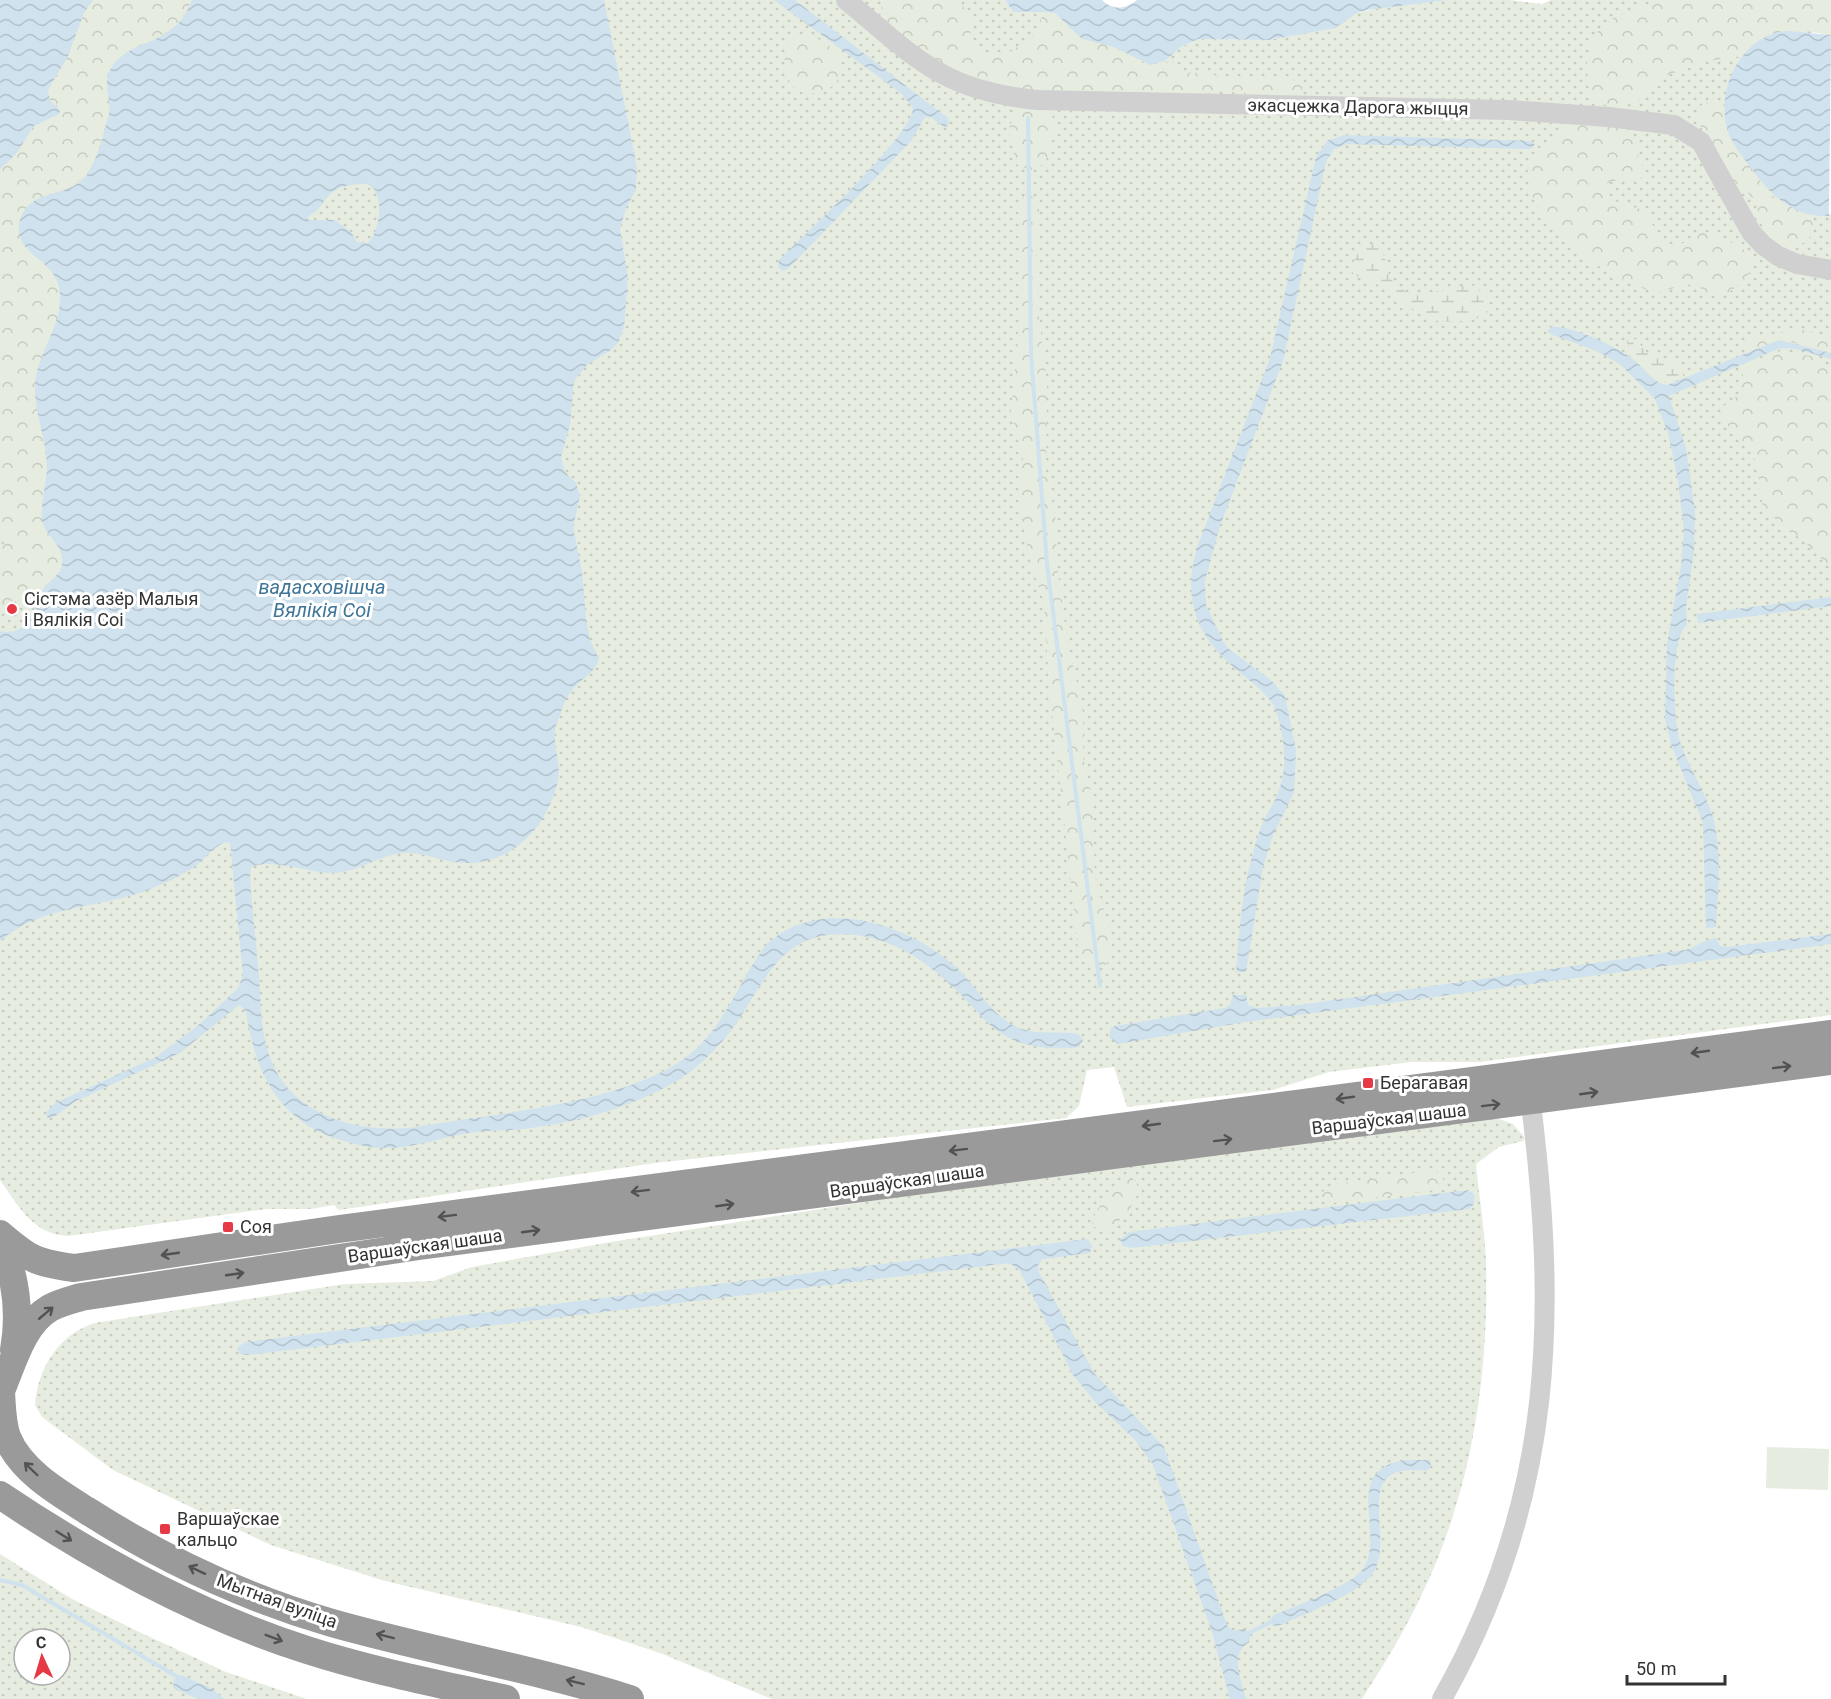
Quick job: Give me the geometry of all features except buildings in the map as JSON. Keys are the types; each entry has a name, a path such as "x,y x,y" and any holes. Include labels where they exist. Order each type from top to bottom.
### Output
{"highway":[{"name":"Варшаўская шаша","path":"0,1393 13,1360 30,1328 48,1309 81,1297 431,1244 1529,1088 1831,1034"},
{"name":"Варшаўская шаша","path":"0,1234 26,1256 44,1264 75,1268 339,1230 1529,1088 1831,1061"},
{"name":"Варшаўская шаша","path":"0,1240 9,1261 17,1294 18,1327 13,1360"},
{"name":"Мытная вуліца","path":"0,1393 7,1437 28,1467 65,1497 157,1551 250,1594 331,1623 581,1683 630,1699"},
{"name":"Мытная вуліца","path":"0,1495 123,1570 219,1617 308,1651 506,1699"}],"street":[{"name":"экасцежка Дарога жыцця","path":"846,0 936,73 973,90 1005,97 1038,100 1509,110 1608,117 1674,125 1701,142 1751,232 1763,245 1778,256 1797,264 1831,270"},
{"path":"1442,1699 1473,1641 1517,1524 1532,1465 1540,1409 1545,1335 1543,1231 1529,1088"}],"green space":[{"path":"0,0 1005,0 1013,12 1050,12 1165,61 1181,47 1198,39 1269,40 1326,29 1357,13 1379,8 1448,0 1510,0 1542,4 1551,0 1831,0 1831,35 1814,32 1731,76 1726,104 1831,215 1831,1015 1480,1062 1411,1062 1329,1072 1273,1090 1127,1107 1114,1067 1087,1070 1079,1106 1066,1118 655,1163 339,1210 334,1205 311,1209 266,1209 68,1236 45,1230 28,1217 0,1180"},
{"path":"93,0 192,0 178,26 127,54 107,89 111,105 91,168 74,185 44,195 18,231 23,246 51,269 59,285 59,315 36,378 47,468 43,510 48,533 61,550 62,566 59,573 35,595 0,604 0,558 4,542 0,520 0,169 15,155 31,131 46,120 56,117 58,106 50,101 48,90 68,56 84,13"},
{"path":"883,0 959,0 971,19 970,41 973,47 986,54 1012,51 1039,30 1042,15 1050,12 1063,19 1072,32 1114,47 1135,60 1158,65 1172,61 1179,73 1253,80 1286,79 1299,82 1303,88 1297,96 1285,97 1229,92 1043,94 991,86 940,65 889,25 881,11"},
{"path":"1660,0 1831,0 1831,35 1800,30 1759,40 1743,56 1701,62 1661,78 1639,100 1627,105 1612,107 1599,103 1591,95 1587,82 1586,67 1594,35 1613,18"},
{"path":"798,34 821,40 839,56 841,70 837,81 828,89 816,93 804,93 794,87 787,75 786,50 790,41"},
{"path":"1709,102 1722,107 1732,140 1763,185 1773,196 1803,213 1813,222 1813,230 1805,242 1785,247 1767,236 1753,199 1728,173 1704,134 1697,115 1697,107"},
{"path":"1024,107 1048,110 1057,124 1045,164 1030,170 1016,164 1009,129 1014,113"},
{"path":"1574,122 1618,127 1629,132 1636,139 1639,148 1638,158 1647,174 1639,178 1608,183 1606,188 1612,200 1646,211 1660,236 1674,245 1702,233 1710,232 1723,238 1751,254 1754,265 1748,275 1733,290 1721,295 1691,285 1657,292 1611,273 1588,259 1567,242 1535,202 1528,181 1530,160 1534,153 1550,141 1564,124"},
{"path":"1026,194 1035,198 1039,210 1036,253 1038,308 1047,383 1046,470 1057,525 1056,559 1068,645 1083,708 1083,757 1092,800 1095,876 1112,942 1109,960 1100,968 1089,964 1078,948 1049,684 1044,602 1031,565 1018,492 1023,459 1011,412 1022,289 1019,202"},
{"path":"1368,244 1375,244 1382,251 1390,276 1400,288 1409,292 1430,293 1472,285 1486,296 1488,312 1473,320 1449,322 1423,316 1387,289 1353,274 1352,269 1356,257"},
{"path":"1798,329 1831,337 1831,353 1784,340 1754,350 1746,347 1746,343 1751,338"},
{"path":"1636,339 1648,354 1674,361 1683,370 1683,376 1672,382 1661,380 1636,357 1628,345 1627,341"},
{"path":"1780,351 1815,357 1831,369 1831,568 1806,543 1769,514 1762,504 1757,464 1751,452 1722,419 1724,406 1742,392 1743,370 1747,365"},
{"path":"1496,1118 1513,1124 1525,1138 1523,1141 1499,1147 1476,1164 1485,1252 1486,1307 1480,1392 1464,1476 1453,1517 1421,1596 1408,1623 1362,1699 772,1699 660,1653 581,1627 385,1581 271,1545 113,1470 42,1417 35,1405 41,1378 52,1354 70,1336 94,1323 345,1284 433,1281 472,1267 611,1242 980,1184"},
{"path":"1428,1171 1442,1173 1444,1186 1436,1190 1332,1203 1321,1199 1322,1192 1335,1184"},
{"path":"1125,1177 1135,1180 1139,1190 1130,1208 1112,1227 1106,1230 1094,1227 1093,1218 1101,1205 1116,1184"},
{"path":"1767,1447 1829,1449 1828,1490 1766,1488"},
{"path":"0,1554 72,1599 137,1631 226,1672 307,1699 0,1699"}],"water":[{"path":"0,0 93,0 84,13 68,56 48,90 50,101 60,110 59,114 34,126 16,154 0,169"},
{"name":"вадасховішча Вялікія Соі","path":"192,0 604,0 637,168 636,190 626,208 620,229 628,278 624,327 618,343 587,365 574,381 570,425 561,457 565,472 576,483 580,496 573,527 582,572 590,640 599,659 594,669 573,688 556,726 558,777 552,801 535,829 524,841 497,857 481,862 457,863 424,855 401,853 352,870 332,873 270,864 251,867 263,1032 273,1064 285,1084 300,1100 319,1112 340,1121 386,1129 410,1128 524,1111 607,1093 645,1079 678,1063 703,1042 721,1019 751,967 768,943 790,928 814,920 839,918 865,921 890,928 915,939 937,952 957,968 1003,1019 1019,1028 1035,1032 1078,1034 1083,1040 1079,1047 1040,1047 1012,1039 982,1018 934,970 902,949 867,937 848,934 828,935 809,939 781,959 769,972 730,1032 711,1054 689,1073 640,1099 567,1122 524,1129 475,1132 422,1144 383,1148 344,1141 321,1133 303,1122 274,1092 256,1055 246,1011 239,1005 180,1053 76,1101 54,1117 47,1118 46,1113 55,1103 156,1057 201,1023 238,988 243,975 230,842 221,844 193,868 165,883 119,899 57,912 37,919 18,928 0,941 0,631 11,632 25,624 40,594 57,574 62,564 61,552 42,520 47,466 35,395 37,373 57,318 60,294 52,272 22,242 19,232 20,220 31,203 77,184 90,171 100,147 109,114 107,77 117,60 127,52 163,35 184,16","holes":["368,184 374,189 379,203 379,212 376,230 368,243 357,242 351,232 335,220 308,220 309,216 329,195 339,188"]},
{"path":"774,0 795,0 949,119 948,126 944,127 932,118 925,117 911,141 789,268 783,271 778,267 779,260 877,162 908,122 913,108 902,94"},
{"path":"1005,0 1102,0 1106,4 1120,8 1137,0 1448,0 1367,10 1357,13 1335,28 1269,40 1198,39 1181,47 1165,61 1150,65 1114,47 1082,39 1056,14 1013,12"},
{"path":"1788,31 1831,35 1829,216 1803,213 1772,193 1730,138 1727,128 1726,96 1736,65 1758,42 1772,34"},
{"path":"1344,135 1531,141 1535,145 1530,149 1347,144 1334,149 1326,162 1283,361 1220,526 1205,581 1206,605 1223,641 1229,649 1272,681 1285,696 1296,750 1294,793 1273,835 1263,867 1246,972 1236,972 1241,913 1247,878 1260,831 1281,784 1284,766 1283,738 1276,712 1268,698 1222,657 1201,628 1195,612 1191,579 1199,542 1270,358 1316,157 1327,141"},
{"path":"1551,327 1570,329 1606,343 1634,360 1657,381 1667,385 1779,340 1831,353 1831,359 1796,349 1780,348 1669,396 1686,448 1695,511 1694,551 1686,608 1687,625 1678,645 1675,662 1676,716 1683,751 1707,800 1714,821 1719,861 1716,927 1706,928 1703,823 1672,747 1665,719 1667,643 1681,566 1684,530 1678,480 1668,433 1655,399 1621,365 1597,351 1550,334 1548,331"},
{"path":"1831,597 1831,606 1698,623 1697,614"},
{"path":"1831,934 1831,944 1246,1022 1118,1044 1109,1037 1111,1028 1115,1026 1225,1008 1230,1005 1233,995 1246,995 1248,1005 1256,1008 1299,1005 1685,950 1716,938 1720,946 1727,947"},
{"path":"1470,1191 1474,1194 1474,1204 1469,1209 1132,1248 1123,1246 1120,1240 1129,1232"},
{"path":"1087,1239 1092,1245 1090,1253 1043,1259 1038,1265 1039,1272 1094,1373 1164,1447 1227,1625 1233,1631 1244,1629 1251,1634 1238,1660 1239,1676 1246,1699 1230,1699 1212,1632 1153,1465 1135,1440 1096,1403 1073,1375 1020,1271 1010,1263 247,1355 240,1354 237,1348 245,1342"},
{"path":"1407,1460 1430,1460 1431,1467 1426,1471 1402,1471 1388,1478 1381,1489 1379,1558 1373,1573 1356,1589 1344,1596 1281,1625 1273,1626 1270,1620 1274,1615 1348,1582 1363,1569 1369,1555 1368,1504 1375,1475 1387,1466"},
{"path":"181,1675 211,1688 224,1699 198,1699 173,1688 174,1680"}],"waterway":[{"path":"1028,118 1031,354 1047,564 1100,986"},
{"path":"0,1580 22,1585 181,1679"},
{"path":"1247,1634 1275,1620"}],"place":[{"name":"Сістэма азёр Малыя і Вялікія Соі","path":"12,609"},
{"name":"Берагавая","path":"1368,1083"},
{"name":"Соя","path":"228,1227"},
{"name":"Варшаўскае кальцо","path":"165,1529"}]}
